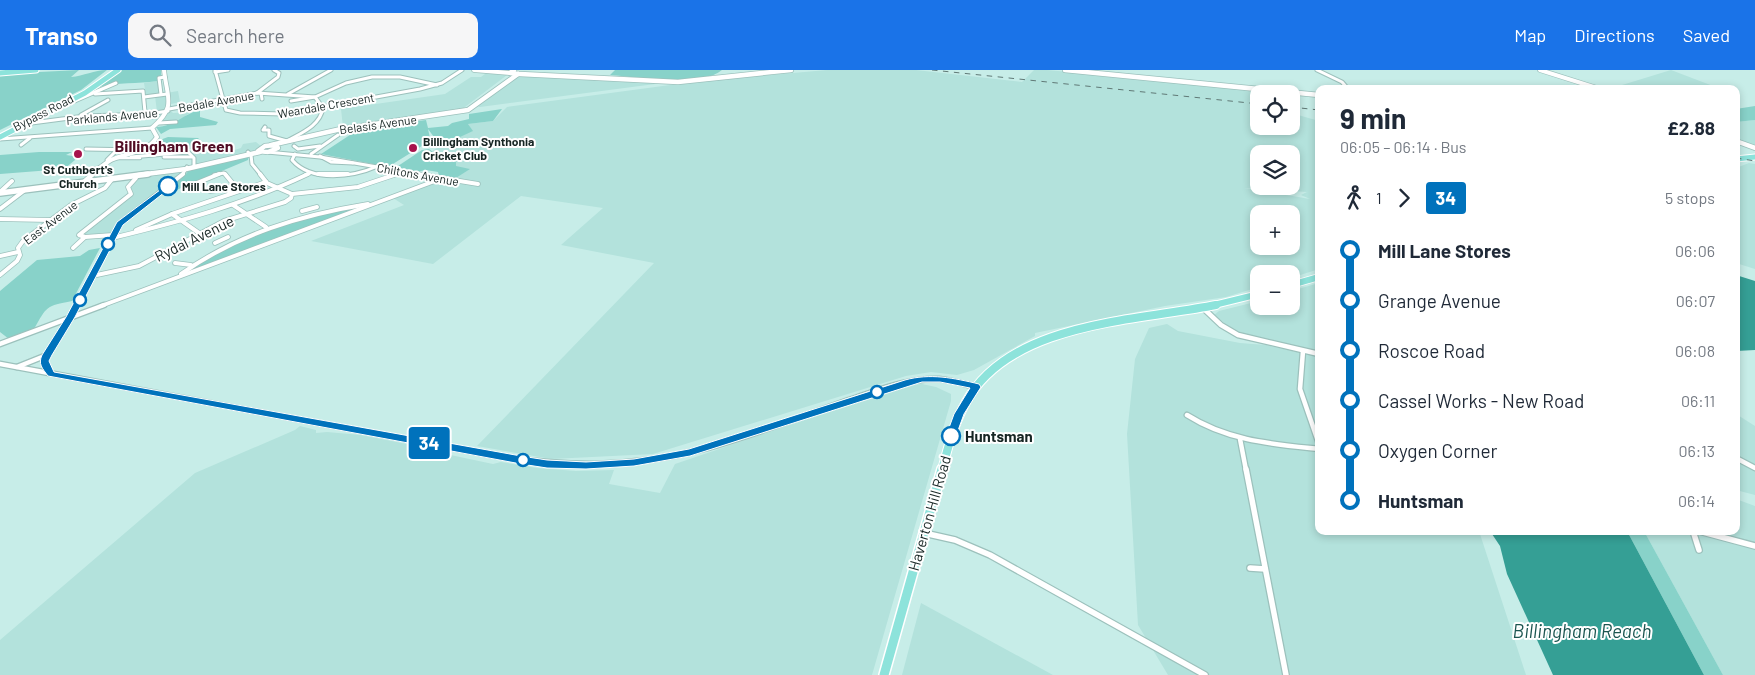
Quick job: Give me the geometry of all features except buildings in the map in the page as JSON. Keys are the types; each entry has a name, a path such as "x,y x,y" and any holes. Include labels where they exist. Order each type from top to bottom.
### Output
{"main road":[{"path":"0,72 18,70"},
{"path":"0,72 36,70"},
{"name":"Bypass Road","path":"0,137 90,91 114,70"},
{"name":"Bypass Road","path":"0,137 90,91 118,70"},
{"path":"460,112 512,72 522,71 686,82 791,70"},
{"path":"1065,70 1315,95"},
{"name":"Belasis Avenue","path":"262,151 271,145 314,134 471,109 522,71"},
{"path":"632,79 686,82"},
{"name":"Belasis Avenue","path":"0,192 187,168 249,152 278,150 286,141"},
{"path":"1740,142 1755,148"},
{"path":"271,145 278,150"},
{"path":"1740,158 1755,157"},
{"path":"1300,282 1315,278"},
{"name":"Haverton Hill Road","path":"884,675 923,533 959,414 976,387 1005,360 1040,342 1088,327 1203,308 1250,296"}],"street":[{"path":"0,137 30,138 152,128 159,123 169,110 164,70"},
{"path":"223,99 215,71 228,70"},
{"path":"262,100 259,93 277,78 279,73 274,70"},
{"path":"286,95 331,70"},
{"name":"Weardale Crescent","path":"223,99 226,110 229,112 283,114 420,90 437,85 462,70"},
{"path":"474,70 512,72"},
{"path":"496,70 512,72"},
{"path":"1318,70 1345,85"},
{"path":"1540,70 1587,85"},
{"path":"291,101 315,97 354,81 377,76 410,78 437,85"},
{"path":"161,94 159,78 164,77"},
{"name":"Bypass Road","path":"90,91 102,90 116,83"},
{"path":"90,91 143,92 145,112 143,114"},
{"name":"Bedale Avenue","path":"169,110 259,93 315,97"},
{"path":"144,97 167,94"},
{"path":"265,127 263,130 269,130 269,136 272,138 286,141 311,128 322,114 322,106 315,97"},
{"path":"79,117 108,100"},
{"name":"Parklands Avenue","path":"24,124 79,117 143,114 169,110"},
{"path":"159,123 176,122"},
{"path":"85,181 113,159 149,145 157,138 152,128"},
{"path":"311,128 314,134"},
{"path":"63,138 66,134"},
{"path":"311,154 338,135"},
{"path":"21,144 30,138"},
{"path":"327,138 333,139"},
{"path":"304,144 308,146"},
{"path":"294,146 298,149 308,146 320,146"},
{"path":"86,149 140,150"},
{"name":"Chiltons Avenue","path":"278,150 295,154 311,154 440,179 478,184"},
{"path":"116,151 107,160 188,152 192,156 194,166"},
{"path":"249,152 252,164 266,182 292,194 358,188 404,172"},
{"path":"295,154 292,160 295,166 310,172 346,174 363,172 378,166"},
{"path":"131,156 141,157"},
{"path":"155,156 192,156"},
{"path":"76,171 100,168"},
{"path":"51,374 44,361 71,317 123,220 181,176 187,168"},
{"path":"136,178 132,180 128,187 131,194 100,216 79,235 85,237 125,235 183,221 278,189 310,172"},
{"path":"225,189 234,185 224,174 214,175 192,185 210,191 225,189 232,194"},
{"name":"East Avenue","path":"0,275 17,261 20,255 18,248 24,240 71,205 105,188 113,178"},
{"path":"0,344 440,179"},
{"path":"0,192 12,181"},
{"path":"125,235 172,214 266,182"},
{"path":"0,209 26,189"},
{"name":"Rydal Avenue","path":"92,276 139,266 199,233 246,214 285,202 291,198 292,194"},
{"path":"176,278 192,265 232,242 266,227 313,214 376,203"},
{"path":"233,205 266,227"},
{"path":"302,211 317,207"},
{"path":"310,209 313,214"},
{"path":"172,214 199,233"},
{"path":"0,219 50,220"},
{"path":"73,248 85,237"},
{"path":"215,243 228,237"},
{"path":"222,240 232,242"},
{"path":"0,256 18,252"},
{"path":"177,265 192,265"},
{"path":"1203,308 1220,325 1238,335 1315,353"},
{"path":"1303,351 1300,389 1315,432"},
{"path":"15,367 33,362 47,355"},
{"path":"0,364 521,460 547,464 586,466 634,463 690,452 914,380 940,379 976,387"},
{"path":"1187,415 1199,424 1240,439 1315,448"},
{"path":"1240,439 1286,675"},
{"path":"1740,460 1755,468"},
{"path":"923,533 955,540 990,555 1206,675"},
{"path":"1694,535 1698,550"},
{"path":"1714,535 1755,546"},
{"path":"1250,568 1265,569"}],"shaded area":[{"path":"79,70 71,77 107,70 81,90 0,130 0,74"},
{"path":"121,70 161,70 161,77 157,81 113,84 99,87"},
{"path":"615,70 722,70 712,76 699,79 668,80 610,75"},
{"path":"827,70 916,70 1022,82 1034,70 1047,70 1250,89 1250,135 1300,135 1300,116 1315,120 1315,270 1300,275 1300,265 1250,265 1250,290 1226,297 1165,306 1035,333 1035,336 974,370 957,375 931,372 906,376 653,454 551,459 477,446 654,263 561,245 603,208 521,196 433,264 311,241 404,205 393,198 439,176 456,178 469,169 456,167 456,162 463,158 432,151 472,131 468,124 493,121 507,107 700,81"},
{"path":"1671,70 1710,85 1622,85"},
{"path":"489,71 507,75 461,110 343,127 341,109 445,94 471,77 481,77"},
{"path":"527,74 654,82 655,84 477,106 516,77"},
{"path":"157,81 160,94 178,91 180,102 171,104 171,111 173,113 191,112 177,122 160,123 162,120 150,120 155,117 165,116 167,111 157,112 155,96 146,96 144,83"},
{"path":"1755,106 1755,120 1740,122 1740,108"},
{"path":"502,109 493,121 468,124 473,131 436,148 426,147 437,141 428,129 430,138 425,144 388,167 321,154 359,129 426,120 428,128 448,126 452,123 469,119 469,114"},
{"path":"200,110 200,117 218,122 216,125 170,129 161,134 156,127 169,124"},
{"path":"1755,120 1755,147 1740,141 1740,122"},
{"name":"Billingham Green","path":"168,137 198,138 200,140 197,141 200,142 191,149 131,154 159,141"},
{"path":"256,142 262,147 258,151 190,169 187,174 127,220 118,234 80,236 131,194 128,187 133,180 132,176 194,165 194,158 191,154 212,150 212,154 228,152 241,148 243,144"},
{"path":"429,149 433,152 464,157 456,162 456,166 470,169 456,178 439,176 438,172 426,170 416,172 395,168 422,150"},
{"path":"72,152 66,155 73,156 75,160 64,169 0,174 0,155"},
{"path":"249,155 248,160 174,191 164,192 190,169"},
{"path":"1749,163 1755,164 1755,269 1740,264 1740,166"},
{"path":"368,205 183,274 200,261 276,225"},
{"path":"100,248 72,301 48,308 34,329 9,339 0,332 0,291 37,260 80,256 89,250"},
{"path":"1315,284 1315,351 1257,339 1235,331 1214,315 1219,311 1250,303 1250,315 1300,315 1300,288"},
{"path":"1167,324 1178,331 1240,343 1266,345 1315,356 1315,535 1480,535 1526,675 1168,675 1138,625 1127,434 1135,359 1149,328"},
{"path":"922,384 936,387 951,394 951,401 872,675 0,675 0,640 195,473 295,430 300,426 316,430 316,433 361,435 437,450 441,453 493,464 501,462 537,468 576,471 614,470 609,484 660,493 675,464 907,385"},
{"path":"1740,417 1755,426 1755,495 1740,491"},
{"path":"1740,500 1755,506 1755,675 1723,675 1646,535 1740,535"},
{"path":"1629,535 1646,535 1723,675 1704,675"},
{"path":"921,603 1053,675 902,675"}],"water":[{"path":"1740,276 1755,281 1755,350 1740,351"},
{"name":"Billingham Reach","path":"1493,535 1629,535 1704,675 1553,675 1507,574 1500,546"}],"railway":[{"path":"932,70 1250,103"},
{"path":"1300,108 1315,110"},
{"path":"1740,159 1755,161"}],"bus line":[{"name":"34","path":"168,186 120,224 71,317 44,361 51,374 521,460 547,464 586,466 662,459 690,452 908,382 922,379 940,379 976,387 959,414 951,436"}],"place":[{"name":"Billingham Synthonia Cricket Club","path":"413,148"},
{"name":"St Cuthbert's Church","path":"78,154"},
{"name":"Mill Lane Stores","path":"168,186"},
{"name":"Huntsman","path":"951,436"}],"district":[{"name":"Billingham Green","path":"174,145"}]}
